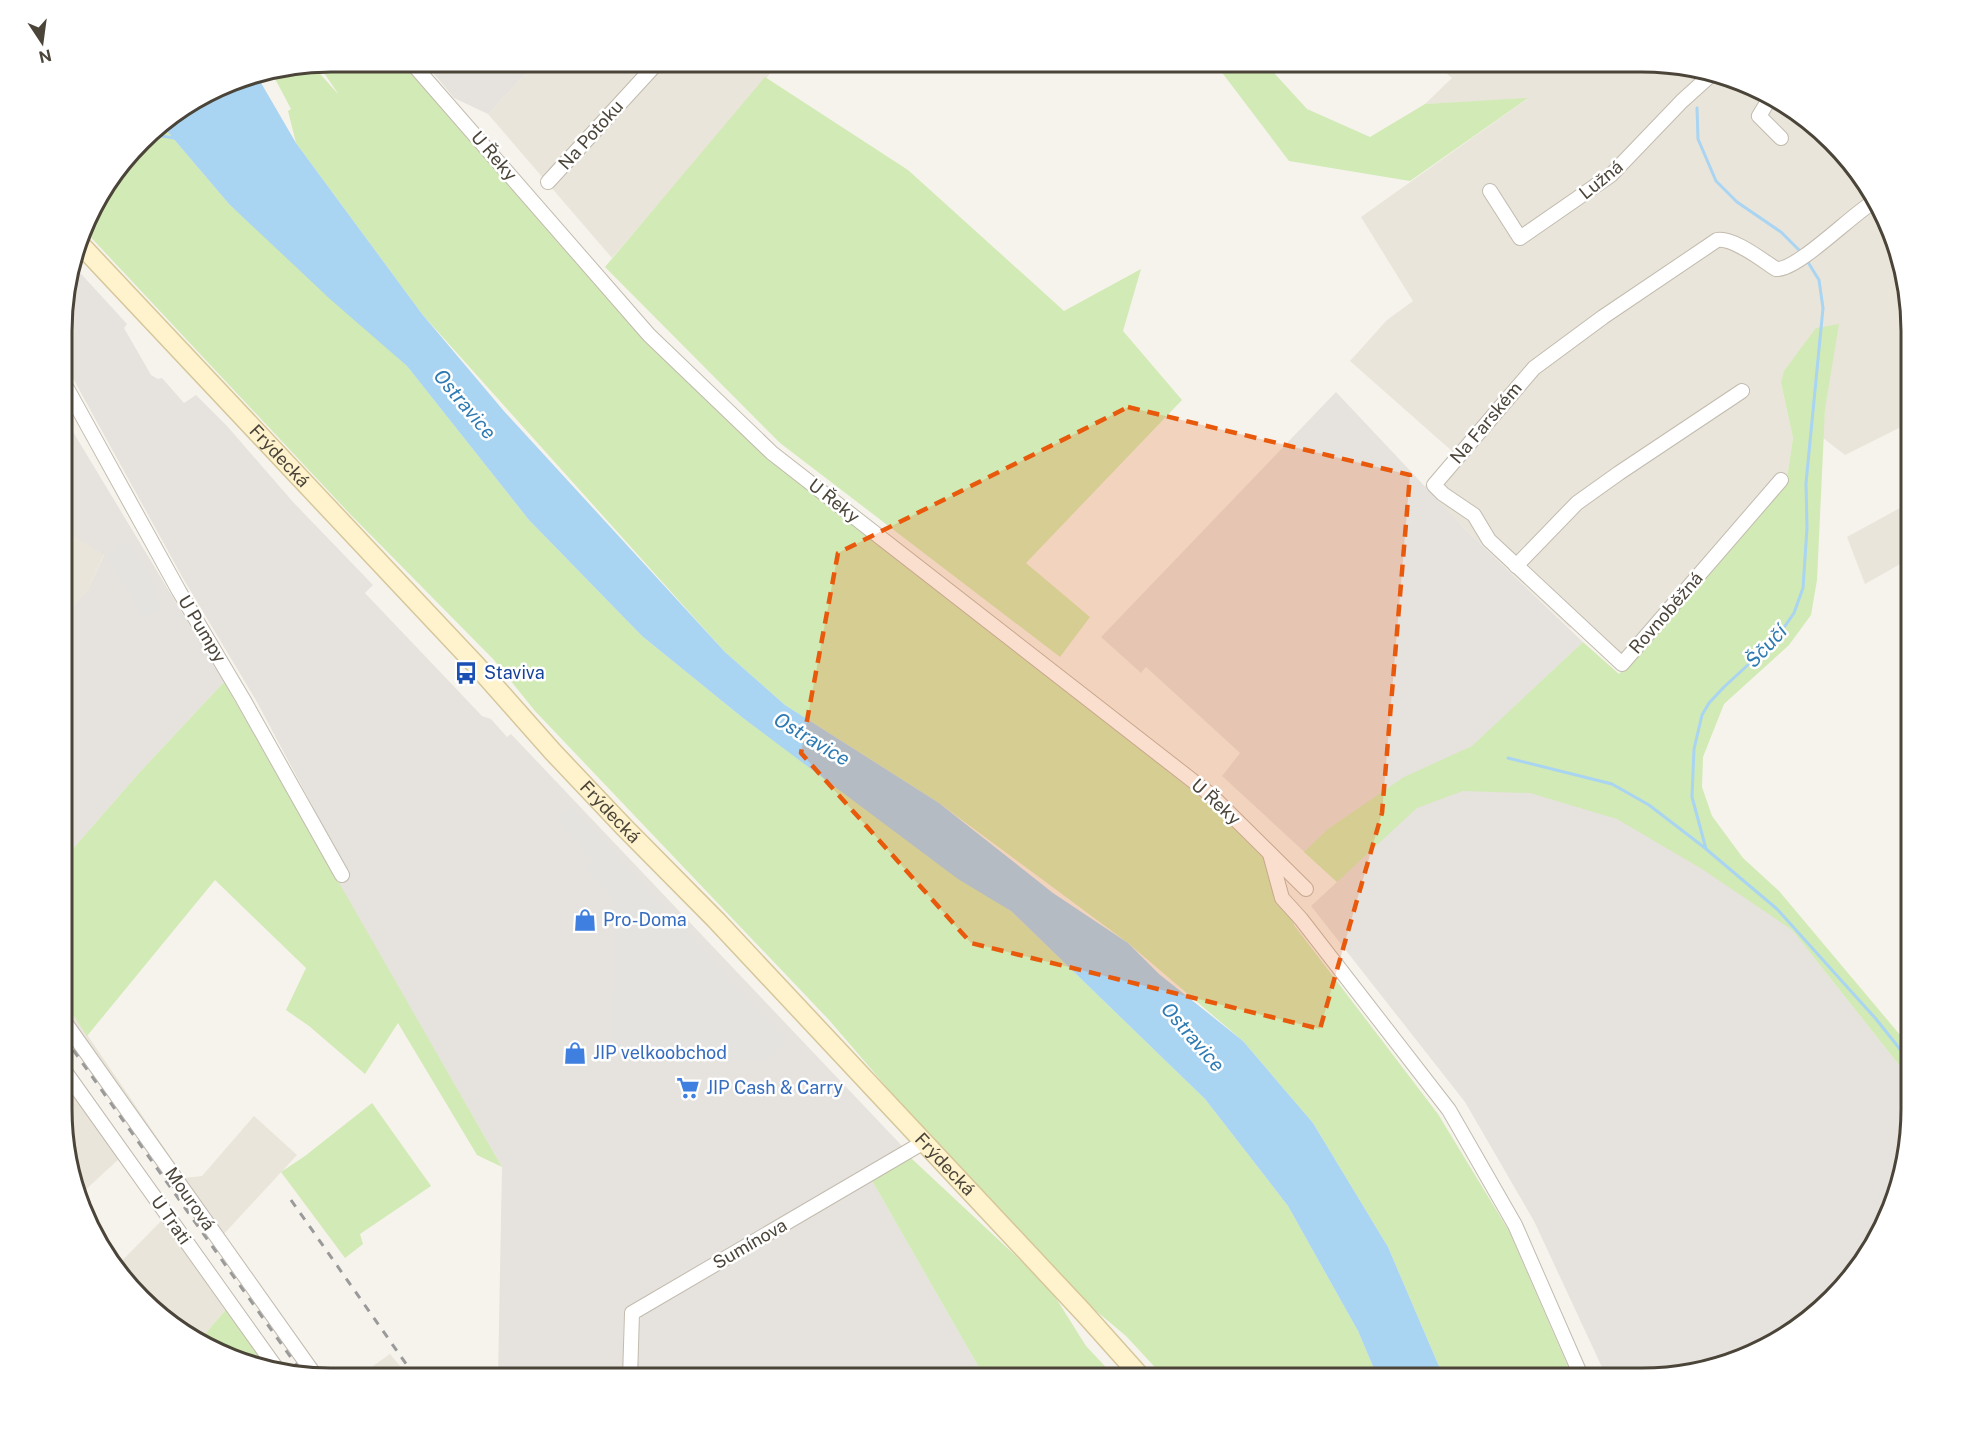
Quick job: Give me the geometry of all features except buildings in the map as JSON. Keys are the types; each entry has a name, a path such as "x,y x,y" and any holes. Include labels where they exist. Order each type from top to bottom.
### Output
{"main road":[{"name":"Frýdecká","path":"85,250 470,658 624,827 716,920 924,1142 1133,1368"}],"street":[{"name":"U Řeky","path":"420,72 649,335 772,453 1211,795 1306,889"},
{"name":"Na Potoku","path":"548,182 649,72"},
{"name":"Lužná","path":"1490,191 1520,238 1611,175 1682,100 1705,80"},
{"path":"1766,104 1759,116 1781,138"},
{"name":"Na Farském","path":"1516,566 1489,540 1474,515 1434,485 1534,368 1603,317 1717,240 1724,239 1732,242 1776,269 1784,269 1868,206"},
{"path":"1516,566 1584,498 1742,391"},
{"name":"U Pumpy","path":"72,397 178,591 243,699 342,875"},
{"name":"Rovnoběžná","path":"1516,566 1622,664 1781,480"},
{"path":"1270,853 1282,898 1301,919 1449,1110 1515,1225 1578,1368"},
{"name":"Mourová","path":"72,1032 309,1367"},
{"name":"U Trati","path":"72,1081 270,1360"},
{"name":"Sumínova","path":"630,1368 632,1313 924,1142"}],"highlighted area":[{"path":"1128,407 1410,475 1382,813 1320,1029 971,943 801,753 838,553"}],"shaded area":[{"path":"432,72 528,72 488,114 454,98"},
{"path":"528,72 771,72 612,258 488,114"},
{"path":"1445,72 1642,72 1692,77 1741,92 1786,116 1813,136 1837,160 1857,187 1874,217 1892,264 1899,297 1901,331 1901,427 1845,455 1823,438 1825,409 1781,383 1793,438 1787,478 1628,664 1579,616 1570,628 1424,487 1453,452 1350,361 1387,320 1413,301 1361,217 1527,99 1425,104 1452,78"},
{"path":"79,272 127,324 124,328 151,375 158,379 162,378 184,403 196,395 227,426 293,502 373,585 365,593 482,716 491,719 507,737 511,734 904,1148 624,1310 623,1368 498,1368 502,1167 338,882 348,873 257,702 184,580 72,377 74,297"},
{"path":"1336,392 1465,529 1583,642 1473,746 1570,766 1769,901 1901,1067 1899,1143 1892,1176 1874,1223 1857,1253 1837,1280 1813,1304 1786,1324 1741,1348 1709,1359 1676,1366 1602,1368 1534,1221 1465,1102 1311,906 1337,882 1222,776 1240,753 1146,667 1141,673 1101,637"},
{"path":"72,430 224,682 139,773 72,850 72,607 88,590 104,555 72,535"},
{"path":"1901,507 1901,564 1865,584 1847,537"},
{"path":"72,535 104,554 88,590 72,607"},
{"path":"129,541 160,593 155,597 161,609 143,619 106,556 114,551 113,548"},
{"path":"570,805 788,1042 766,1061 631,1058 631,1053 611,1052 614,902 585,869 593,860 556,819"},
{"path":"72,1013 185,1178 202,1176 254,1116 297,1155 222,1236 72,1035"},
{"path":"72,1076 227,1308 205,1334 160,1304 136,1280 122,1261 165,1217 122,1156 85,1190 74,1143"},
{"path":"871,1179 979,1368 636,1368 637,1330 642,1313"},
{"path":"390,1354 402,1368 370,1368"}],"green space":[{"path":"324,72 421,72 649,335 772,453 1270,853 1268,869 1297,906 1294,925 1438,1114 1509,1231 1569,1368 1440,1368 1388,1247 1313,1123 1243,1041 1128,943 939,803 785,705 725,652 422,314 296,143 288,111 291,109 275,78 319,73 339,95"},
{"path":"1222,72 1273,72 1307,109 1370,137 1425,104 1528,98 1410,181 1289,161"},
{"path":"765,77 908,170 1064,311 1141,269 1123,331 1182,400 1026,563 1090,617 1060,657 780,443 605,267"},
{"path":"167,131 229,204 407,366 529,520 642,636 743,718 877,817 1011,911 1205,1099 1288,1206 1358,1331 1374,1368 1156,1368 1126,1336 1077,1295 908,1112 829,1020 535,711 494,660 350,514 90,237 107,202 126,173 136,160"},
{"path":"1839,324 1825,409 1817,580 1811,615 1789,645 1724,704 1703,757 1702,787 1712,816 1743,858 1779,891 1901,1036 1901,1067 1792,930 1702,869 1617,819 1530,793 1463,791 1417,808 1337,882 1304,852 1328,829 1404,777 1472,746 1583,642 1619,674 1787,478 1793,438 1781,383 1784,371 1816,328"},
{"path":"224,682 502,1167 477,1155 398,1023 365,1074 309,1026 286,1010 306,968 215,880 87,1036 72,1013 72,850 139,773"},
{"path":"372,1103 431,1186 360,1234 363,1244 345,1258 281,1172"},
{"path":"911,1158 1049,1287 1086,1346 1107,1368 979,1368 871,1179"},
{"path":"228,1307 264,1359 232,1348 205,1334"}],"water":[{"name":"Ostravice","path":"261,82 296,143 422,314 503,410 725,652 785,705 939,803 1053,893 1128,943 1159,974 1243,1041 1313,1123 1388,1247 1440,1368 1374,1368 1358,1331 1288,1206 1205,1099 1011,911 958,879 743,718 642,636 529,520 407,366 330,299 229,204 167,131 217,99"}],"waterway":[{"name":"Ščučí","path":"1697,108 1698,139 1716,181 1737,202 1781,232 1802,253"},
{"path":"160,136 174,138"},
{"name":"Ščučí","path":"1806,259 1819,280 1823,308 1806,483 1807,528 1803,588 1794,613 1776,639 1724,687 1709,703 1702,715 1694,749 1692,797 1706,849 1777,909 1876,1019 1901,1050"},
{"path":"1508,758 1612,784 1649,805 1705,848"}],"railway":[{"path":"72,1048 297,1366"},
{"path":"291,1200 409,1368"}],"place":[{"name":"Staviva","path":"466,673"},
{"name":"Pro-Doma","path":"585,920"},
{"name":"JIP velkoobchod","path":"575,1053"},
{"name":"JIP Cash & Carry","path":"688,1088"}]}
